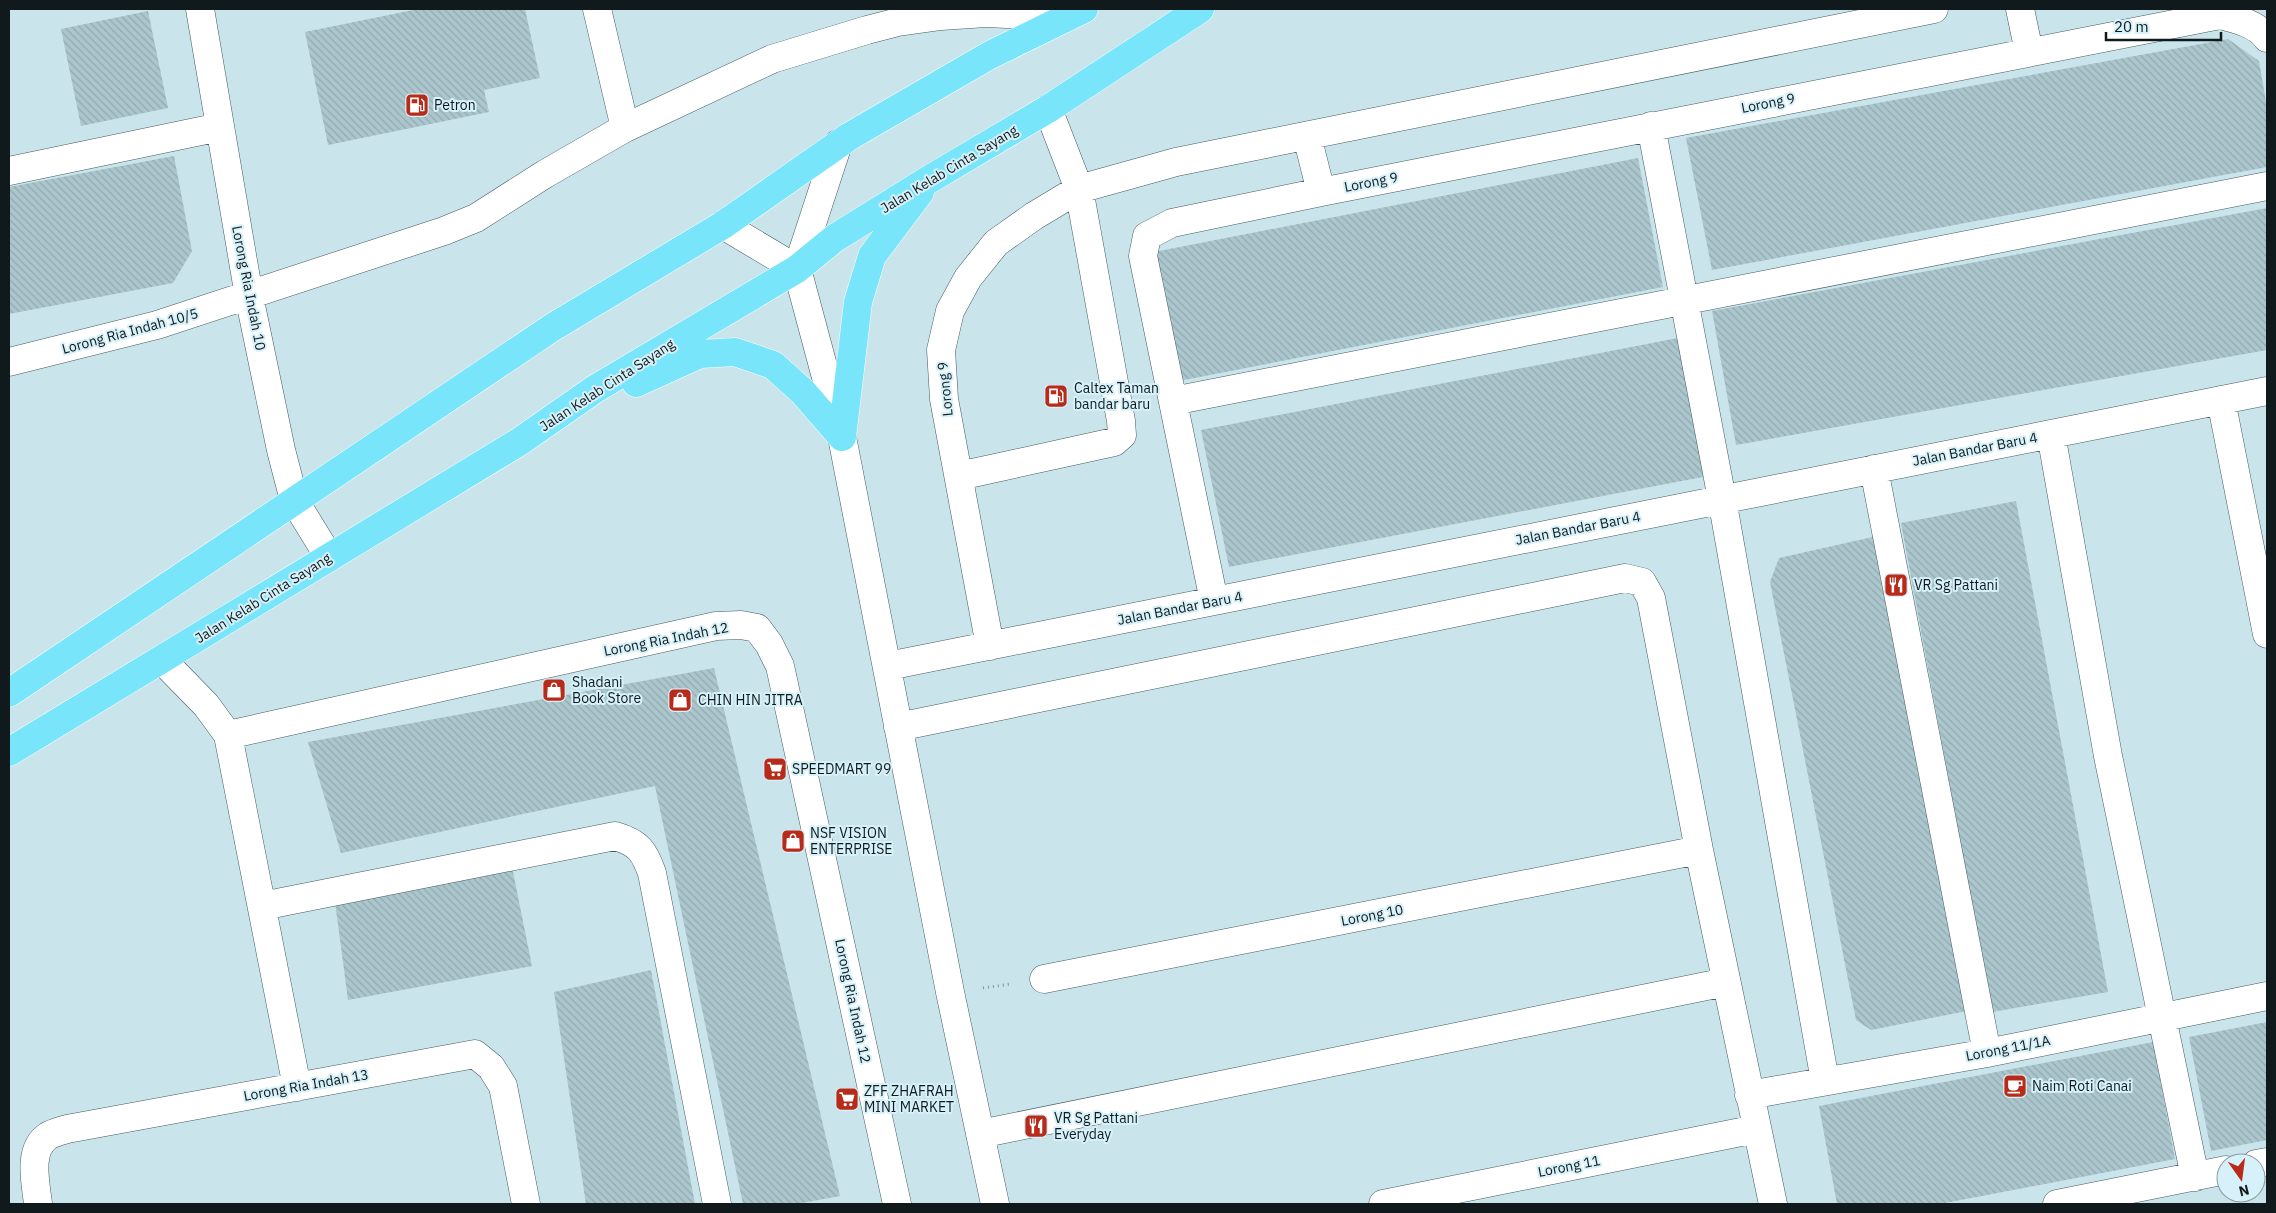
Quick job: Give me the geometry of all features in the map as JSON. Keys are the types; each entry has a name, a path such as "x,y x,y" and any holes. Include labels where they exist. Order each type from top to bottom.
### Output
{"main road":[{"name":"Jalan Kelab Cinta Sayang","path":"9,752 519,442 595,389 797,269 835,238 1048,109 1200,9"},
{"path":"9,693 553,327 724,225 838,144 990,55 1075,13"},
{"path":"842,437 858,302 872,256 930,179"},
{"path":"595,389 636,383 700,354 736,352 774,365 803,392 842,437"}],"street":[{"name":"Lorong Ria Indah 10","path":"200,9 250,296 281,450 294,500 330,557"},
{"path":"597,9 625,128"},
{"name":"Lorong 9","path":"990,646 944,399 941,350 950,311 968,278 996,243 1034,216 1079,189 1176,162 1934,9"},
{"path":"2020,9 2029,52"},
{"name":"Lorong Ria Indah 10/5","path":"9,362 157,325 444,231 476,218 545,174 625,128 772,59 883,26 941,16 986,13 1075,13"},
{"name":"Lorong 9","path":"1214,601 1142,256 1147,236 1172,223 1321,192 2220,15 2240,20 2263,32 2267,38"},
{"path":"959,476 1114,442 1122,435 1122,421 1079,189 1048,109"},
{"path":"1651,126 1722,499 1825,1081"},
{"path":"9,170 220,127"},
{"path":"1308,136 1321,192"},
{"path":"838,144 797,269 842,437 950,992 994,1204"},
{"path":"1173,401 2267,186"},
{"path":"724,225 797,269"},
{"name":"Jalan Bandar Baru 4","path":"888,666 2267,391"},
{"path":"2221,400 2267,634"},
{"path":"2051,434 2108,756 2195,1177"},
{"path":"1874,470 1987,1053"},
{"path":"898,727 1625,578 1642,582 1651,598 1699,850 1772,1204"},
{"name":"Lorong Ria Indah 12","path":"228,735 716,626 741,625 757,628 769,644 780,666 897,1204"},
{"path":"162,660 206,705 228,735 297,1087"},
{"path":"262,906 615,836 638,846 647,858 652,873 718,1204"},
{"name":"Lorong 10","path":"1044,979 1699,850"},
{"path":"980,1134 1726,982"},
{"name":"Lorong 11/1A","path":"1748,1095 1987,1053 2267,996"},
{"name":"Lorong Ria Indah 13","path":"38,1204 35,1155 48,1136 67,1129 475,1054 491,1067 503,1086 526,1204"},
{"name":"Lorong 11","path":"1382,1204 1756,1129"},
{"path":"2057,1204 2216,1172"}],"path":[{"path":"950,992 1044,979"}],"building":[{"path":"418,9 525,9 540,78 484,90 489,112 328,145 305,32"},
{"path":"148,11 168,108 81,126 61,29"},
{"path":"2228,39 2259,61 2267,108 2267,167 1712,270 1686,138"},
{"path":"174,156 192,251 173,283 9,314 9,187"},
{"path":"1638,158 1663,287 1179,381 1154,252"},
{"path":"2267,208 2267,350 1736,445 1712,311"},
{"path":"1683,337 1708,476 1229,567 1201,430"},
{"path":"2016,501 2108,992 1992,1012 1901,523"},
{"path":"1877,536 1967,1011 1871,1030 1856,1020 1770,582 1779,558"},
{"path":"714,668 840,1196 797,1204 743,1204 655,786 341,853 308,742"},
{"path":"512,867 532,966 348,1000 335,902"},
{"path":"651,970 695,1204 586,1204 554,992"},
{"path":"2267,1022 2267,1140 2211,1151 2189,1037"},
{"path":"2153,1042 2175,1159 1940,1204 1837,1204 1819,1106"}],"place":[{"name":"Petron","path":"417,105"},
{"name":"Caltex Taman bandar baru","path":"1056,396"},
{"name":"VR Sg Pattani","path":"1896,585"},
{"name":"Shadani Book Store","path":"554,690"},
{"name":"CHIN HIN JITRA","path":"680,700"},
{"name":"SPEEDMART 99","path":"775,769"},
{"name":"NSF VISION ENTERPRISE","path":"793,841"},
{"name":"Naim Roti Canai","path":"2015,1086"},
{"name":"ZFF ZHAFRAH MINI MARKET","path":"847,1099"},
{"name":"VR Sg Pattani Everyday","path":"1036,1126"}]}
